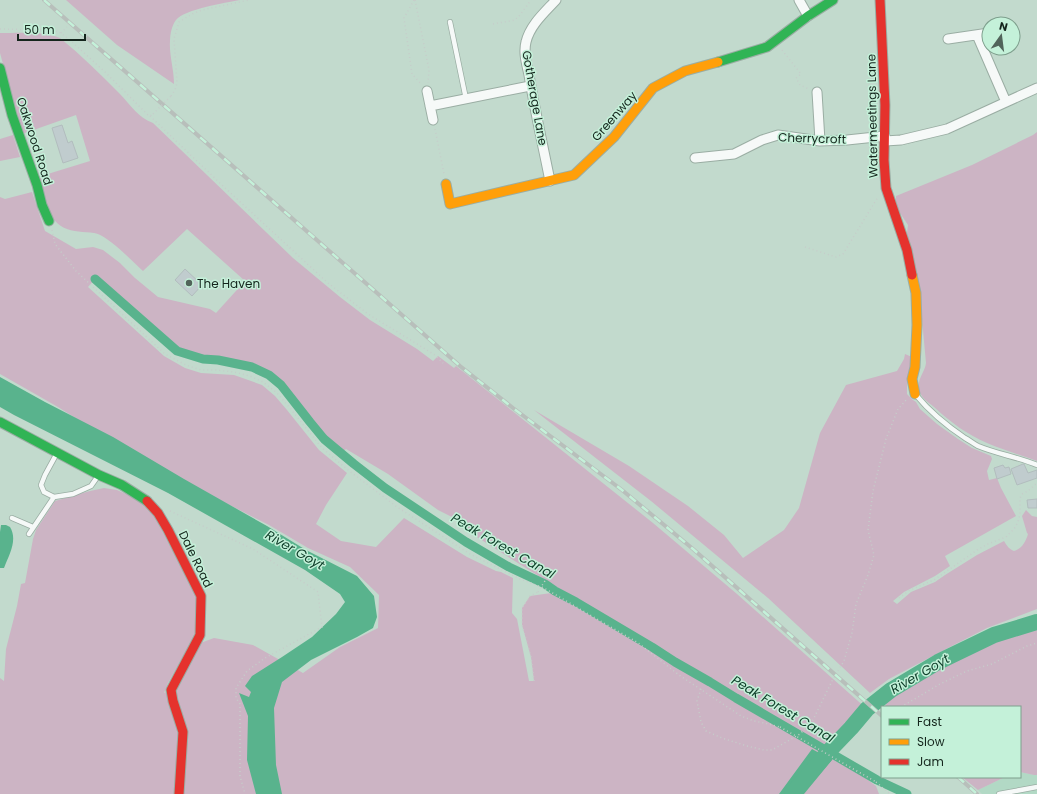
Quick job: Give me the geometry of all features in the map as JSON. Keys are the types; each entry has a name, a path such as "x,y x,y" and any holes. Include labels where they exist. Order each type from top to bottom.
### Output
{"street":[{"name":"Gotherage Lane","path":"550,181 530,86 525,51 526,42 530,31 539,18 556,0"},
{"path":"799,0 808,16"},
{"name":"Greenway","path":"446,184 450,204 574,175 614,137 653,88 685,71 737,58 767,46 833,0"},
{"name":"Watermeetings Lane","path":"880,0 885,105 884,160 887,189 907,250 916,293 918,325 915,367 912,379 915,394"},
{"path":"948,39 981,34"},
{"path":"977,35 1006,102"},
{"name":"Oakwood Road","path":"0,68 12,115 37,185 42,206 49,221"},
{"path":"430,106 530,86"},
{"name":"Cherrycroft","path":"695,158 734,154 762,140 778,135 820,141 901,140 947,129 1037,88"},
{"path":"427,91 433,120"},
{"path":"817,92 820,141"},
{"name":"Dale Road","path":"0,422 99,475 122,485 145,499 158,513 168,530 201,596 200,635 172,690 173,701 183,732 179,794"}],"lane":[{"path":"450,22 466,99"},
{"path":"915,394 926,408 939,419 978,445 1028,461 1037,466"},
{"path":"57,453 41,485 44,492 54,497 73,494 91,486 99,475"},
{"path":"29,534 54,497"},
{"path":"12,518 33,527"},
{"path":"999,794 1037,787"}],"path":[{"path":"150,116 171,96 175,90 177,83 174,39 179,22 202,10 249,0"},
{"path":"415,0 429,70 427,91"},
{"path":"415,0 404,18 412,74 427,91"},
{"path":"493,24 515,20 531,0"},
{"path":"61,33 66,27"},
{"path":"0,29 52,30 61,33 99,66 145,113 150,116 328,283 368,314 435,355 443,364"},
{"path":"775,41 800,74 796,78 800,85 817,92"},
{"path":"433,120 446,184"},
{"path":"805,247 836,256 843,254 875,201 880,194 887,189"},
{"path":"49,221 55,244 76,271 165,354 186,365 201,370 234,372 250,376 263,382 277,393 322,448 348,470 397,507 470,554 520,579 544,588 637,642 679,675 730,710 754,721 780,727 876,782 890,794"},
{"path":"701,689 697,701 701,722 706,731 747,746 764,750 772,750 800,734 813,720 833,679 844,661 852,633 856,604 868,576 874,555 868,530 873,491 886,439 898,409 909,396 915,394"},
{"path":"899,598 910,590 934,580 988,544 1006,536 1014,529 1018,522 1020,514 1020,498 1022,494 1037,483"},
{"path":"166,509 253,549 318,592 322,627 265,658 247,671 236,688 236,698 240,704 240,776 246,794"},
{"path":"534,681 531,657 522,625 522,608 530,596 538,592 548,576"},
{"path":"903,706 935,687 967,671 992,664 1027,646 1037,643"}],"shaded area":[{"path":"66,0 240,0 196,10 181,16 176,20 173,24 170,35 170,52 174,84 117,45"},
{"path":"0,33 39,33 60,38 98,72 138,114 153,123 293,258 340,297 370,320 417,349 433,361 438,356 454,368 456,366 653,523 737,594 867,709 829,751 876,786 879,794 0,794 0,678 4,681 6,649 21,584 25,583 33,539 36,530 55,501 104,488 117,490 128,495 141,503 154,515 197,598 195,635 164,693 172,690 195,645 214,638 253,645 303,673 340,647 378,628 379,595 350,567 308,548 269,525 202,491 118,445 58,407 0,374 0,197 5,199 32,192 45,231 76,249 93,247 103,250 158,297 210,309 216,313 245,281 187,229 143,271 109,240 98,234 79,232 67,229 60,225 47,207 38,177 90,161 76,115 22,133 0,53","holes":["95,279 177,351 203,359 218,360 252,367 269,375 281,385 324,439 341,453 346,449 388,474 438,510 461,522 469,532 548,582 545,584 554,591 551,593 530,596 522,608 522,625 531,657 534,681 529,681 517,619 512,613 513,578 467,557 404,518 376,547 341,541 316,524 326,505 347,473 319,450 275,396 262,385 234,375 201,373 185,368 164,356 88,287"]},
{"path":"1037,132 1037,461 993,446 959,428 927,401 921,394 919,382 926,363 919,287 907,233 908,225 898,210 896,196 972,165"},
{"path":"13,135 20,157 0,161 0,139"},
{"path":"905,354 912,357 907,385 907,394 916,402 920,409 937,424 972,448 991,456 992,459 987,471 989,480 997,478 1016,516 945,556 950,566 935,576 904,592 893,601 897,604 911,592 935,582 977,555 1004,541 1008,547 1014,551 1021,547 1028,534 1022,516 1026,510 1032,516 1037,517 1037,609 987,628 889,679 870,693 768,598 651,501 534,410 629,466 688,506 724,535 743,558 784,530 799,508 820,433 846,385 897,371 904,359"},
{"path":"1037,623 1037,775 1021,772 1021,706 885,706 891,690 938,662 987,639"},
{"path":"1021,772 1037,775 1037,794 982,794 978,790 1003,778 1021,778"},
{"path":"963,778 1003,778 978,790"}],"water":[{"path":"0,377 113,437 306,550 357,576 374,596 377,617 373,628 311,660 282,682 274,708 276,765 282,794 256,794 247,760 248,716 239,693 249,697 251,692 245,686 252,676 312,637 336,614 345,602 340,594 305,570 168,493 0,407"},
{"path":"1,525 10,527 13,537 12,548 4,568 0,568"},
{"path":"812,749 832,760 804,794 779,794"}],"building":[{"path":"62,125 68,143 72,141 78,158 63,163 52,128"},
{"name":"The Haven","path":"185,269 202,285 192,296 175,280"},
{"path":"1023,464 1028,473 1037,470 1037,478 1017,485 1011,469"},
{"path":"1003,465 1005,468 1009,467 1011,474 997,479 994,468"},
{"path":"1037,499 1037,508 1028,508 1027,500"}],"waterway":[{"name":"Peak Forest Canal","path":"95,279 177,351 203,359 218,360 252,367 269,375 281,385 324,439 385,488 466,542 509,567 545,584 877,780 907,794"},
{"name":"River Goyt","path":"792,794 867,709 891,690 938,662 994,635 1037,622"}],"railway":[{"path":"44,0 460,366 622,490 693,549 881,715"},
{"path":"959,778 977,794"}],"traffic: fast":[{"path":"718,62 767,47 808,16 833,0"},
{"path":"0,68 12,115 37,185 42,205 49,221"},
{"path":"0,422 99,475 122,485 147,501"}],"traffic: slow":[{"path":"446,184 450,204 574,175 614,137 653,88 685,71 718,62"},
{"path":"912,275 916,293 917,325 915,367 912,379 915,394"}],"traffic: jam":[{"path":"880,0 885,105 884,160 886,188 907,250 912,275"},
{"path":"147,501 158,513 168,530 201,596 200,635 171,690 183,732 179,794"}],"place":[{"name":"The Haven","path":"189,283"}]}
